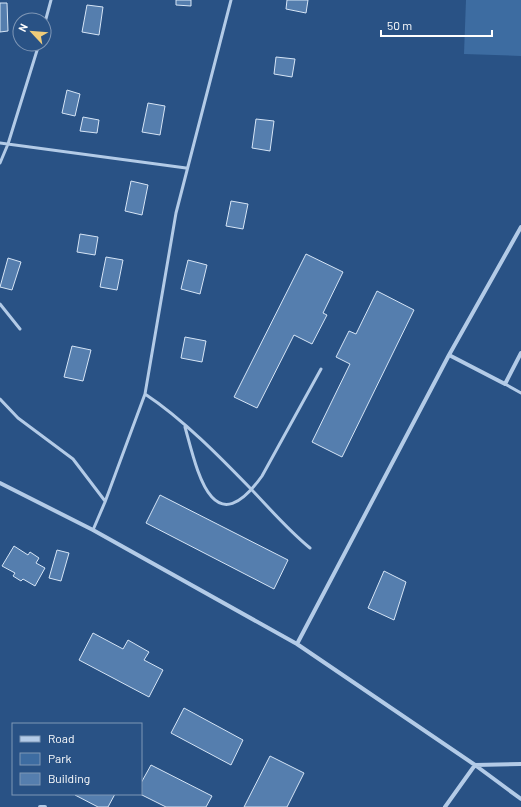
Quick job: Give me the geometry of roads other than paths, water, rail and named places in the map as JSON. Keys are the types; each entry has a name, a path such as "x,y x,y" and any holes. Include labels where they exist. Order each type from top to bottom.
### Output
{"street":[{"path":"297,644 449,355 521,227"},
{"path":"449,355 505,384 521,353"},
{"path":"0,483 93,530 297,644 474,765 521,799"},
{"path":"474,765 521,764"},
{"path":"445,807 474,765"},
{"path":"40,807 45,807"}],"lane":[{"path":"48,12 51,0"},
{"path":"93,530 105,502 145,394 167,264 186,168 231,0"},
{"path":"0,163 8,144 37,52"},
{"path":"0,143 186,168"},
{"path":"0,304 20,329"},
{"path":"185,427 198,474 212,499 221,505 237,503 252,490 321,369"},
{"path":"505,384 521,393"},
{"path":"145,394 185,427 252,490 295,536 310,548"},
{"path":"0,399 18,418 73,460 105,502"}]}
